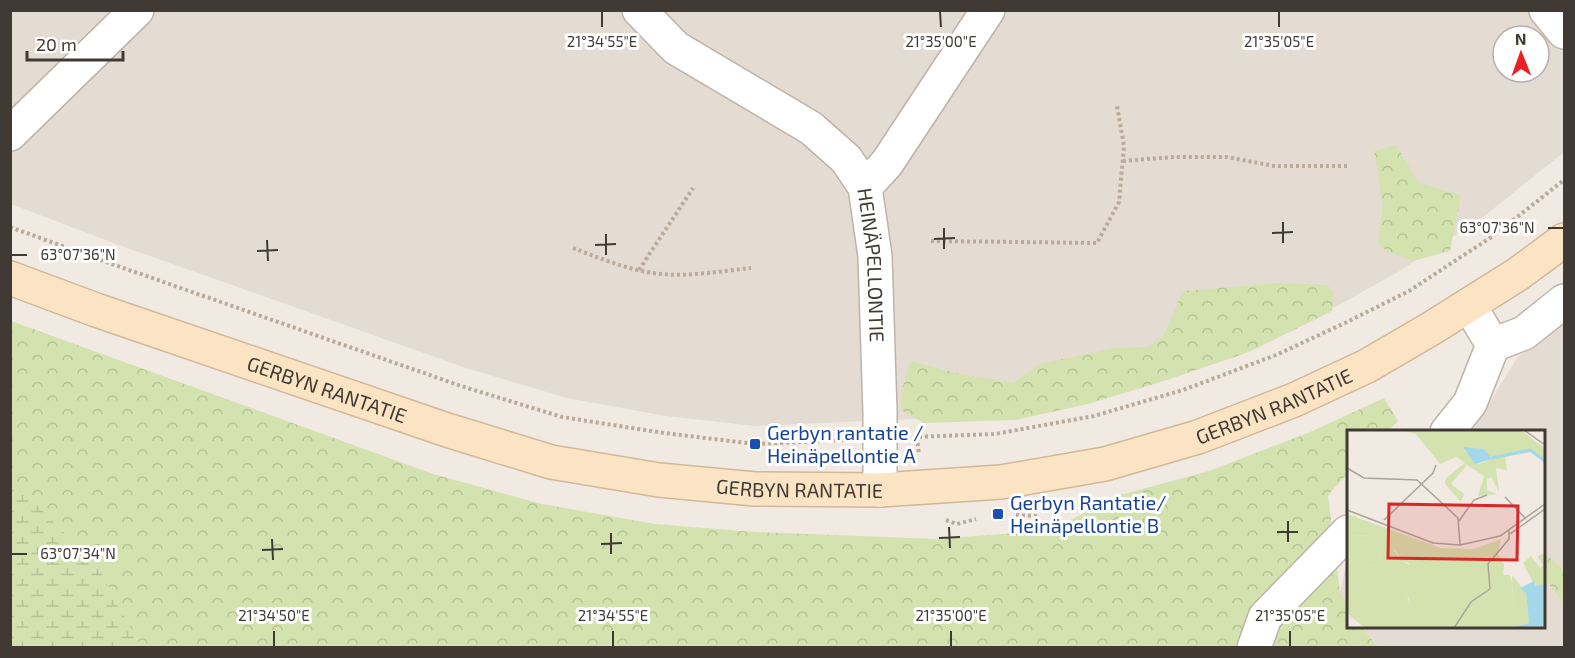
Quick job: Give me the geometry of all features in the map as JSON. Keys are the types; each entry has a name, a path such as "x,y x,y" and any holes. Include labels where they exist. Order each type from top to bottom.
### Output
{"main road":[{"name":"GERBYN RANTATIE","path":"10,278 96,310 435,426 551,462 659,480 754,489 880,490 1001,482 1105,464 1198,437 1294,400 1367,366 1518,274 1564,240"}],"street":[{"path":"10,134 137,10"},
{"name":"HEINÄPELLONTIE","path":"639,10 676,48 811,128 846,159 865,188 874,256 880,413 880,490"},
{"path":"865,188 887,163 987,10"},
{"path":"1546,10 1564,32"},
{"path":"1449,430 1470,403 1492,345 1524,333 1564,301"},
{"path":"1469,304 1492,345"},
{"path":"1254,648 1266,617 1347,533"}],"path":[{"path":"931,241 1097,243 1119,202 1124,146 1117,106"},
{"path":"1123,161 1173,157 1227,157 1274,166 1350,166"},
{"path":"10,227 461,386 562,417 755,444 995,434 1094,416 1183,390 1276,355 1409,291 1493,236 1564,180"},
{"path":"639,270 693,188"},
{"path":"573,248 615,264 654,274 695,274 751,268"}],"shaded area":[{"path":"10,11 1564,11 1564,152 1482,218 1398,272 1337,306 1268,337 993,415 755,426 666,416 567,398 466,368 119,245 11,204"},
{"path":"1564,320 1564,647 1378,647 1364,628 1545,628 1545,430 1473,430 1517,358"},
{"path":"1347,559 1347,604 1340,593"}],"green space":[{"path":"1396,145 1419,183 1461,195 1450,251 1413,261 1385,250 1378,243 1383,206 1374,151"},
{"path":"1278,283 1327,285 1334,292 1332,311 1249,352 1088,404 1015,420 924,423 901,410 901,394 910,361 961,374 1013,383 1040,364 1114,348 1148,347 1163,337 1183,291"},
{"path":"11,321 433,474 542,504 655,524 754,532 937,539 1053,530 1113,497 1209,471 1308,433 1384,398 1398,421 1389,430 1347,430 1347,474 1328,495 1340,593 1347,604 1347,628 1364,628 1378,648 141,647 100,571 11,479"},
{"path":"10,479 15,481 100,571 141,647 11,647"},
{"path":"1545,554 1564,570 1564,603 1545,579"}],"place":[{"name":"Gerbyn rantatie / Heinäpellontie A","path":"755,444"},
{"name":"Gerbyn Rantatie/ Heinäpellontie B","path":"998,514"}]}
